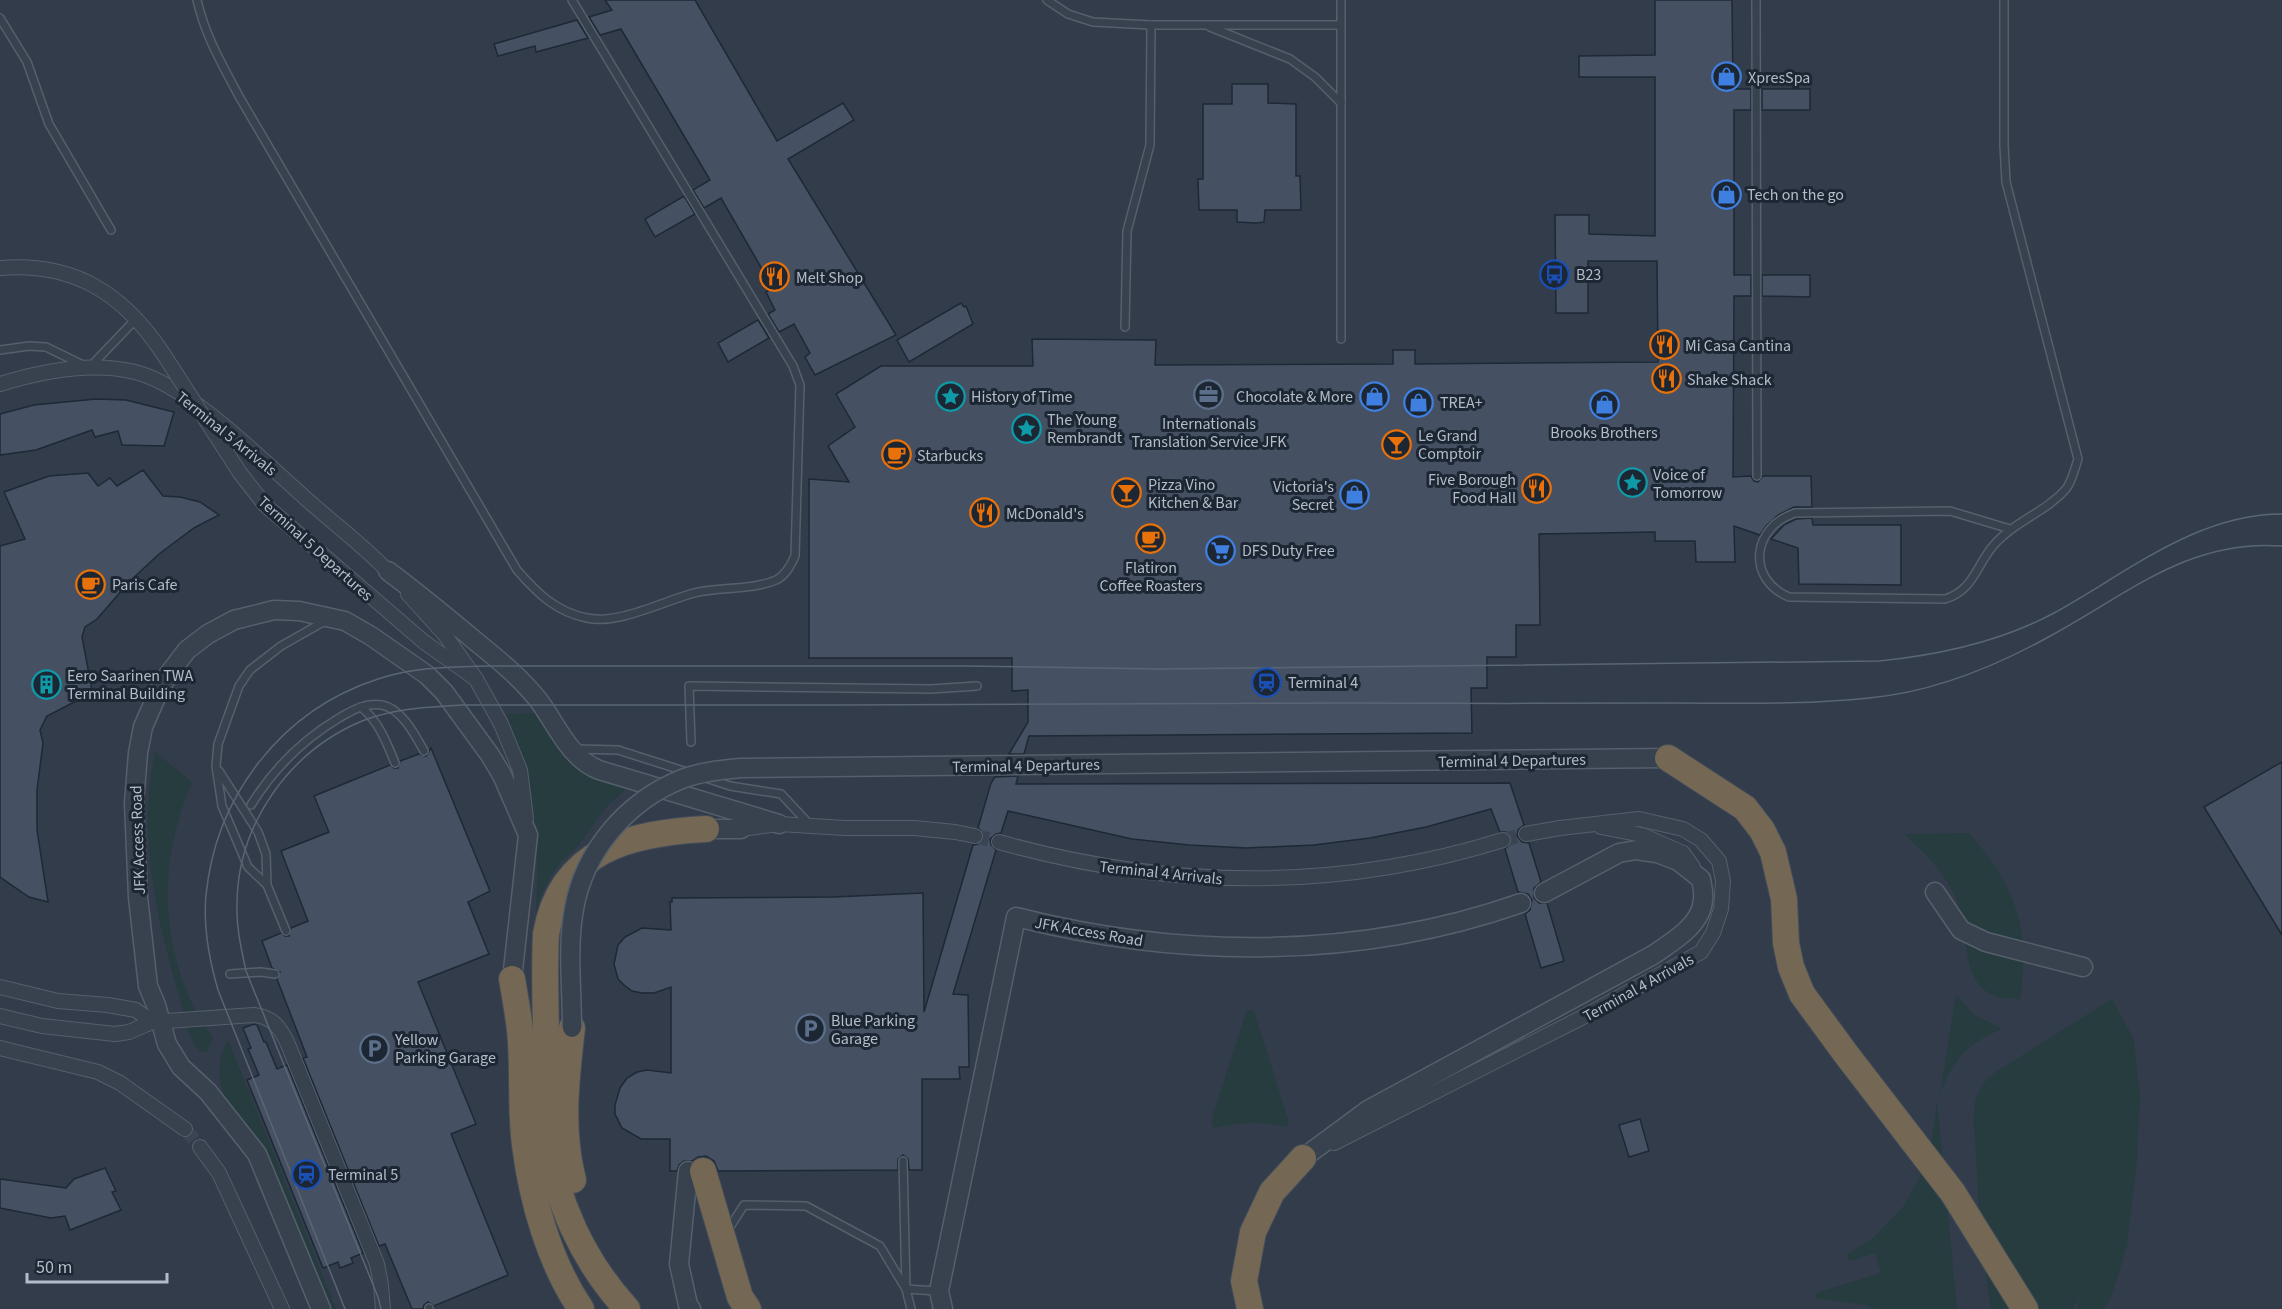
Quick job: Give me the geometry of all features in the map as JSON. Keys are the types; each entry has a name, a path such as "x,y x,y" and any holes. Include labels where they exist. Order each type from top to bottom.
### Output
{"highway":[{"path":"1668,758 1745,808 1762,830 1773,852 1784,899 1790,959 1802,994 1953,1192 2025,1309"},
{"path":"627,1309 596,1269 569,1219 553,1170 547,1134 546,934 553,905 568,881 590,859 602,851 648,834 706,830"},
{"path":"512,979 520,1030 525,1142 533,1190 555,1258 581,1309"},
{"path":"572,1028 566,1094 566,1134 570,1171 596,1242 634,1309"},
{"path":"1250,1309 1244,1281 1253,1232 1272,1192 1303,1158"},
{"path":"696,1171 723,1238 740,1298 748,1309"}],"street":[{"name":"Terminal 5 Departures","path":"0,268 31,267 65,273 94,285 121,303 144,326 240,473 265,505 424,642 476,679 501,724 520,770 528,836"},
{"name":"Terminal 5 Arrivals","path":"0,384 47,372 89,368 136,372 162,382 226,429 388,571 445,635 476,679"},
{"path":"388,571 426,599 519,678 540,702 572,749 585,763 598,770 779,824"},
{"name":"JFK Access Road","path":"321,1309 257,1154 208,1092 181,1067 157,1022 148,986 138,897 134,803 138,753 148,715 168,675 180,658 198,641 218,628 241,618 274,610 299,611 345,621 386,645 428,675 476,733 502,775 528,836 512,979"},
{"name":"Terminal 4 Departures","path":"572,1028 571,941 574,910 590,863 606,836 628,813 668,785 700,774 763,767 1668,758"},
{"name":"Terminal 4 Arrivals","path":"1303,1158 1581,1018 1701,952 1713,933 1721,909 1723,881 1719,861 1701,840 1683,829 1638,819 1526,834"},
{"path":"706,830 741,830 779,824 914,828 975,836"},
{"path":"1303,1158 1368,1110 1653,955 1682,934 1697,918 1704,900 1701,879 1683,853 1642,835 1588,825"},
{"name":"Terminal 4 Arrivals","path":"999,842 1078,862 1126,871 1252,879 1316,876 1378,869 1437,858 1503,840"},
{"path":"1544,893 1619,853 1636,850 1657,853 1678,861 1701,879"},
{"path":"1935,892 1961,930 1986,942 2083,967"},
{"name":"JFK Access Road","path":"943,1309 939,1291 1016,917 1083,932 1145,942 1222,947 1276,947 1341,942 1437,928 1521,903"},
{"path":"0,987 48,1000 135,1010 157,1022"},
{"path":"0,1016 42,1026 115,1034 129,1032 157,1022 254,1015 269,1018 279,1027 292,1052 377,1264 383,1309"},
{"path":"0,1048 98,1072 148,1101 185,1129"},
{"path":"200,1147 219,1173 282,1309"},
{"path":"691,1309 688,1305 679,1264 696,1171"}],"lane":[{"path":"197,0 210,43 240,98 517,570 538,594 560,609 598,619 619,616 695,593 760,585 778,579 790,568 795,556 800,385 793,366 572,0"},
{"path":"1047,0 1068,14 1093,22 1151,25 1340,25"},
{"path":"1341,0 1341,339"},
{"path":"1756,0 1757,476"},
{"path":"2004,0 2006,182 2078,459 2068,487 2054,500 2010,529 1993,546 1970,584 1953,597 1935,600 1789,597 1779,593 1771,585 1761,567 1761,543 1767,531 1779,520 1795,513 1950,511 2010,529"},
{"path":"0,18 27,62 49,124 111,230"},
{"path":"1125,327 1127,231 1150,145 1151,25"},
{"path":"1205,25 1290,59 1315,77 1341,103"},
{"path":"0,350 30,346 46,347 89,368 134,321 153,346 185,397"},
{"path":"267,885 248,867 222,806 216,766 218,744 239,686 250,670 281,646 332,617"},
{"path":"691,742 689,686 930,689 977,686"},
{"path":"251,805 271,775 298,747 328,725 361,707 374,704 384,705 396,713 406,723 424,752"},
{"path":"361,707 381,730 395,763"},
{"path":"572,749 618,750 730,786 781,794 811,826"},
{"path":"216,766 258,832 266,854 267,885 286,931"},
{"path":"230,974 275,974"},
{"path":"903,1161 906,1289 911,1309"},
{"path":"723,1238 744,1205 806,1206 880,1246 906,1289"},
{"path":"906,1289 939,1291"}],"shaded area":[{"path":"0,0 2282,0 2282,1309 0,1309"}],"green space":[{"path":"537,713 554,743 571,763 593,778 626,789 608,805 577,847 560,863 542,893 536,913 537,861 533,812 523,763 506,714"},
{"path":"155,752 192,782 174,837 169,865 168,893 173,948 181,976 194,1008 213,1038 207,1051 201,1052 193,1042 188,1028 164,941 152,878 148,815"},
{"path":"1969,833 1998,872 2009,891 2016,910 2023,951 2020,999 2003,998 1982,988 1970,967 1961,914 1948,883 1935,865 1904,834"},
{"path":"1956,994 1973,1014 2002,1029 1970,1046 1950,1071 1940,1094"},
{"path":"2112,999 2134,1040 2140,1097 2137,1159 2127,1245 2112,1295 2104,1309 2077,1309 2080,1296 2073,1309 1991,1309 1981,1231 1974,1131 1974,1108 1978,1094 1986,1081 1998,1071"},
{"path":"1247,1010 1252,1010 1255,1014 1289,1123 1286,1127 1260,1123 1233,1124 1215,1128 1212,1125 1212,1118"},
{"path":"228,1040 336,1309 311,1309 224,1095 220,1080 220,1067 222,1053"},
{"path":"1937,1101 1957,1309 1877,1309 1866,1305 1816,1298 1816,1293 1881,1273 1875,1253 1849,1261 1848,1254 1874,1237 1903,1207 1929,1160"}],"building":[{"path":"605,0 695,0 777,141 843,103 854,120 788,159 896,335 815,375 805,357 810,353 794,324 779,332 768,314 775,310 766,292 773,288 721,198 704,208 693,190 710,180 621,29 600,35 589,17 612,10"},
{"name":"Terminal 4","path":"1655,0 1732,0 1733,89 1751,89 1751,110 1734,110 1734,275 1751,275 1751,296 1734,296 1733,477 1751,476 1754,481 1758,482 1763,476 1811,476 1812,507 1794,507 1778,515 1760,535 1734,526 1735,562 1696,562 1695,541 1655,541 1655,532 1539,534 1540,625 1516,625 1516,657 1487,657 1487,688 1471,688 1472,733 1029,736 1024,754 1009,754 1028,722 1028,690 1012,691 1012,658 809,658 809,479 849,482 828,446 855,427 836,394 881,366 1033,366 1032,339 1156,340 1155,365 1393,364 1393,350 1415,350 1415,364 1658,362 1657,261 1588,261 1588,313 1556,313 1555,215 1589,215 1589,234 1655,236 1655,77 1579,77 1579,56 1655,55"},
{"path":"577,20 588,38 536,52 535,46 498,56 494,44"},
{"path":"1232,84 1268,84 1268,103 1296,104 1296,176 1300,176 1301,210 1265,210 1264,222 1256,223 1237,222 1237,210 1199,210 1198,179 1203,179 1203,104 1232,104"},
{"path":"1762,89 1810,89 1810,110 1762,110"},
{"path":"684,196 695,214 655,237 645,219"},
{"path":"1762,275 1810,275 1810,297 1762,296"},
{"path":"961,303 964,307 966,306 973,324 909,362 897,340"},
{"path":"758,320 769,338 728,362 718,343"},
{"path":"96,399 126,400 174,412 164,446 122,445 118,431 95,437 92,430 36,450 0,455 0,414 34,405"},
{"name":"Eero Saarinen TWA Terminal Building","path":"143,470 163,496 200,502 219,515 194,528 159,554 129,582 97,619 85,627 82,637 92,690 47,716 40,730 43,743 37,790 37,830 48,902 29,897 0,877 0,546 25,539 4,492 49,476 88,473 98,486 110,478 117,486"},
{"path":"1812,518 1813,525 1901,525 1901,585 1799,584 1798,548 1771,539 1784,525 1796,519"},
{"name":"Terminal 5","path":"431,748 490,891 468,902 489,954 418,982 476,1124 451,1134 508,1275 434,1306 428,1302 423,1309 412,1309 385,1244 379,1246 303,1058 307,1057 277,979 280,972 272,968 262,941 281,933 289,936 291,928 308,921 281,851 329,832 314,796 390,765 398,768 400,761 419,754 426,756"},
{"path":"2282,762 2282,935 2204,807"},
{"name":"Blue Parking Garage","path":"1018,776 1016,784 1510,783 1524,825 1518,830 1517,836 1522,842 1529,843 1541,882 1534,888 1534,898 1539,903 1547,903 1564,961 1541,968 1525,914 1530,910 1532,900 1528,894 1518,892 1505,849 1511,843 1511,837 1506,832 1500,832 1491,809 1426,827 1370,838 1314,845 1246,848 1132,839 1008,811 1001,833 990,839 991,845 996,850 953,994 968,995 969,1067 959,1067 960,1079 922,1079 922,1170 909,1170 908,1159 903,1155 898,1159 898,1170 718,1171 714,1161 706,1156 684,1161 679,1165 677,1171 670,1171 670,1139 641,1139 622,1128 615,1114 615,1105 620,1088 627,1078 637,1072 647,1070 671,1073 671,987 654,993 642,993 632,991 618,979 614,964 618,945 625,937 642,928 671,930 670,902 672,898 833,897 923,893 924,1012 973,845 978,844 984,838 978,828 991,783 995,777"},
{"path":"257,1025 266,1042 277,1069 287,1065 363,1253 351,1258 353,1263 340,1268 338,1262 323,1268 247,1080 259,1075 248,1049 251,1048 243,1028"},
{"path":"1640,1119 1649,1151 1629,1157 1619,1125"},
{"path":"105,1168 116,1191 112,1192 121,1210 70,1230 65,1216 51,1218 0,1208 0,1179 66,1188 74,1179"}],"tunnel":[{"path":"1503,840 1526,834"},
{"path":"975,836 999,842"},
{"path":"185,1129 200,1147"}],"tram line":[{"path":"345,1309 218,990 205,919 212,858 224,823 240,791 260,761 284,735 312,712 343,693 378,679 405,672 432,668 487,666 966,666 1161,669 1879,661 1947,651 2012,632 2054,613 2163,548 2191,535 2220,524 2251,517 2282,514"},
{"path":"381,1309 246,971 237,912 240,873 247,845 258,818 273,793 312,751 336,734 362,721 399,711 462,705 1746,703 1820,702 1869,698 1940,684 2008,658 2161,572 2189,560 2218,551 2249,546 2282,546"}],"place":[{"name":"XpresSpa","path":"1727,77"},
{"name":"Tech on the go","path":"1726,194"},
{"name":"B23","path":"1555,274"},
{"name":"Melt Shop","path":"775,277"},
{"name":"Mi Casa Cantina","path":"1664,345"},
{"name":"Shake Shack","path":"1666,379"},
{"name":"Internationals Translation Service JFK","path":"1209,395"},
{"name":"History of Time","path":"950,396"},
{"name":"Chocolate & More","path":"1374,396"},
{"name":"TREA+","path":"1419,402"},
{"name":"Brooks Brothers","path":"1604,404"},
{"name":"The Young Rembrandt","path":"1026,428"},
{"name":"Le Grand Comptoir","path":"1397,444"},
{"name":"Starbucks","path":"896,455"},
{"name":"Voice of Tomorrow","path":"1632,483"},
{"name":"Five Borough Food Hall","path":"1537,488"},
{"name":"Pizza Vino Kitchen & Bar","path":"1127,493"},
{"name":"Victoria's Secret","path":"1355,495"},
{"name":"McDonald's","path":"985,513"},
{"name":"Flatiron Coffee Roasters","path":"1151,539"},
{"name":"DFS Duty Free","path":"1221,550"},
{"name":"Paris Cafe","path":"91,584"},
{"name":"Terminal 4","path":"1267,682"},
{"name":"Eero Saarinen TWA Terminal Building","path":"46,684"},
{"name":"Blue Parking Garage","path":"810,1029"},
{"name":"Yellow Parking Garage","path":"374,1048"},
{"name":"Terminal 5","path":"307,1174"}]}
